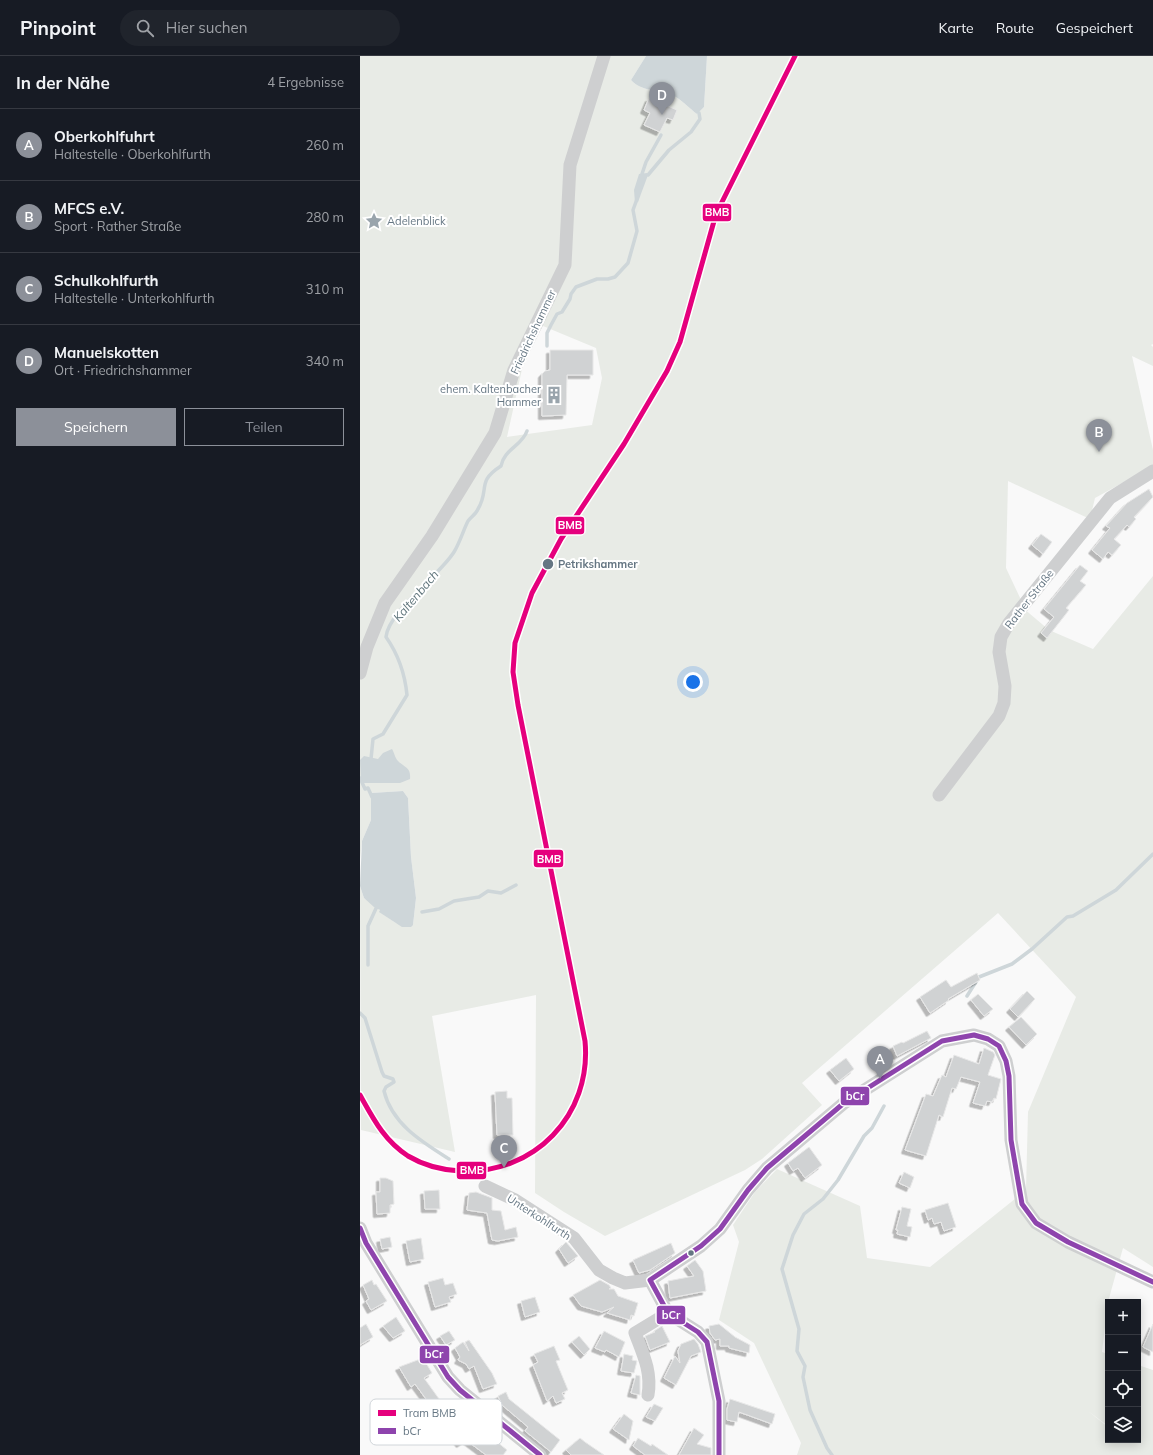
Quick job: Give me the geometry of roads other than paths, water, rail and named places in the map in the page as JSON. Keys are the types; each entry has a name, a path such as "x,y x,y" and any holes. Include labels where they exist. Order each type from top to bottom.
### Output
{"street":[{"name":"Friedrichshammer","path":"360,673 367,647 384,603 432,536 495,433 514,370 565,265 570,165 604,56"},
{"name":"Rather Straße","path":"939,795 999,716 1004,703 1005,686 999,652 1000,637 1008,623 1110,498 1153,471"},
{"name":"Unterkohlfurth","path":"485,1186 515,1200 574,1238 599,1270 613,1278 625,1283 650,1280 702,1246 720,1229 767,1168 844,1103 942,1041 974,1035 988,1039 998,1046 1006,1062 1009,1076 1011,1140 1022,1204 1036,1223 1068,1242 1153,1282"},
{"path":"360,1228 366,1243 448,1377 471,1399"},
{"path":"650,1280 668,1313 698,1332 707,1342 719,1401 719,1455"},
{"path":"648,1395 650,1382 648,1366 635,1333 668,1313"},
{"path":"502,1424 540,1455"}],"waterway":[{"path":"648,175 669,150 691,132 700,119 699,113"},
{"name":"Kaltenbach","path":"641,177 646,162 661,135"},
{"name":"Kaltenbach","path":"547,346 547,333 557,314 562,312 576,287 597,279 608,279 615,277 628,263 637,231 633,210 637,199"},
{"name":"Kaltenbach","path":"369,761 371,759 373,739 383,734 407,695 405,680 400,665 394,650 386,637 389,627 405,605 454,552 468,521 476,512 481,502 486,481 493,472 501,466 506,455 525,436 527,431"},
{"name":"Kaltenbach","path":"360,778 365,789 368,788 372,797"},
{"path":"967,996 979,977 1012,964 1032,949 1067,917 1073,916 1116,890 1153,854"},
{"path":"422,912 439,909 454,901 479,897 488,891 501,893 516,885"},
{"name":"Kaltenbach","path":"368,965 368,926 378,904"},
{"path":"360,1013 365,1018 382,1072 384,1076 393,1079 394,1082 386,1087 384,1091 388,1103 394,1113 409,1131 449,1159"},
{"path":"832,1455 827,1448 810,1410 803,1377 805,1366 797,1351 799,1329 782,1269 793,1235 804,1214 823,1199 838,1180 864,1136 872,1128 884,1106"}],"tram line":[{"name":"BMB","path":"360,1095 380,1129 400,1150 408,1156 427,1164 447,1170 460,1171 487,1170 512,1163 534,1151 553,1135 568,1116 579,1093 585,1068 585,1041 518,705 513,672 515,643 532,593 561,539 624,444 667,371 680,342 716,214 795,56"}],"place":[{"name":"Manuelskotten","path":"662,115"},
{"name":"Adelenblick","path":"374,221"},
{"name":"ehem. Kaltenbacher Hammer","path":"554,395"},
{"name":"MFCS e.V.","path":"1099,452"},
{"name":"Petrikshammer","path":"548,564"},
{"name":"Oberkohlfuhrt","path":"880,1079"},
{"name":"Schulkohlfurth","path":"504,1168"}]}
